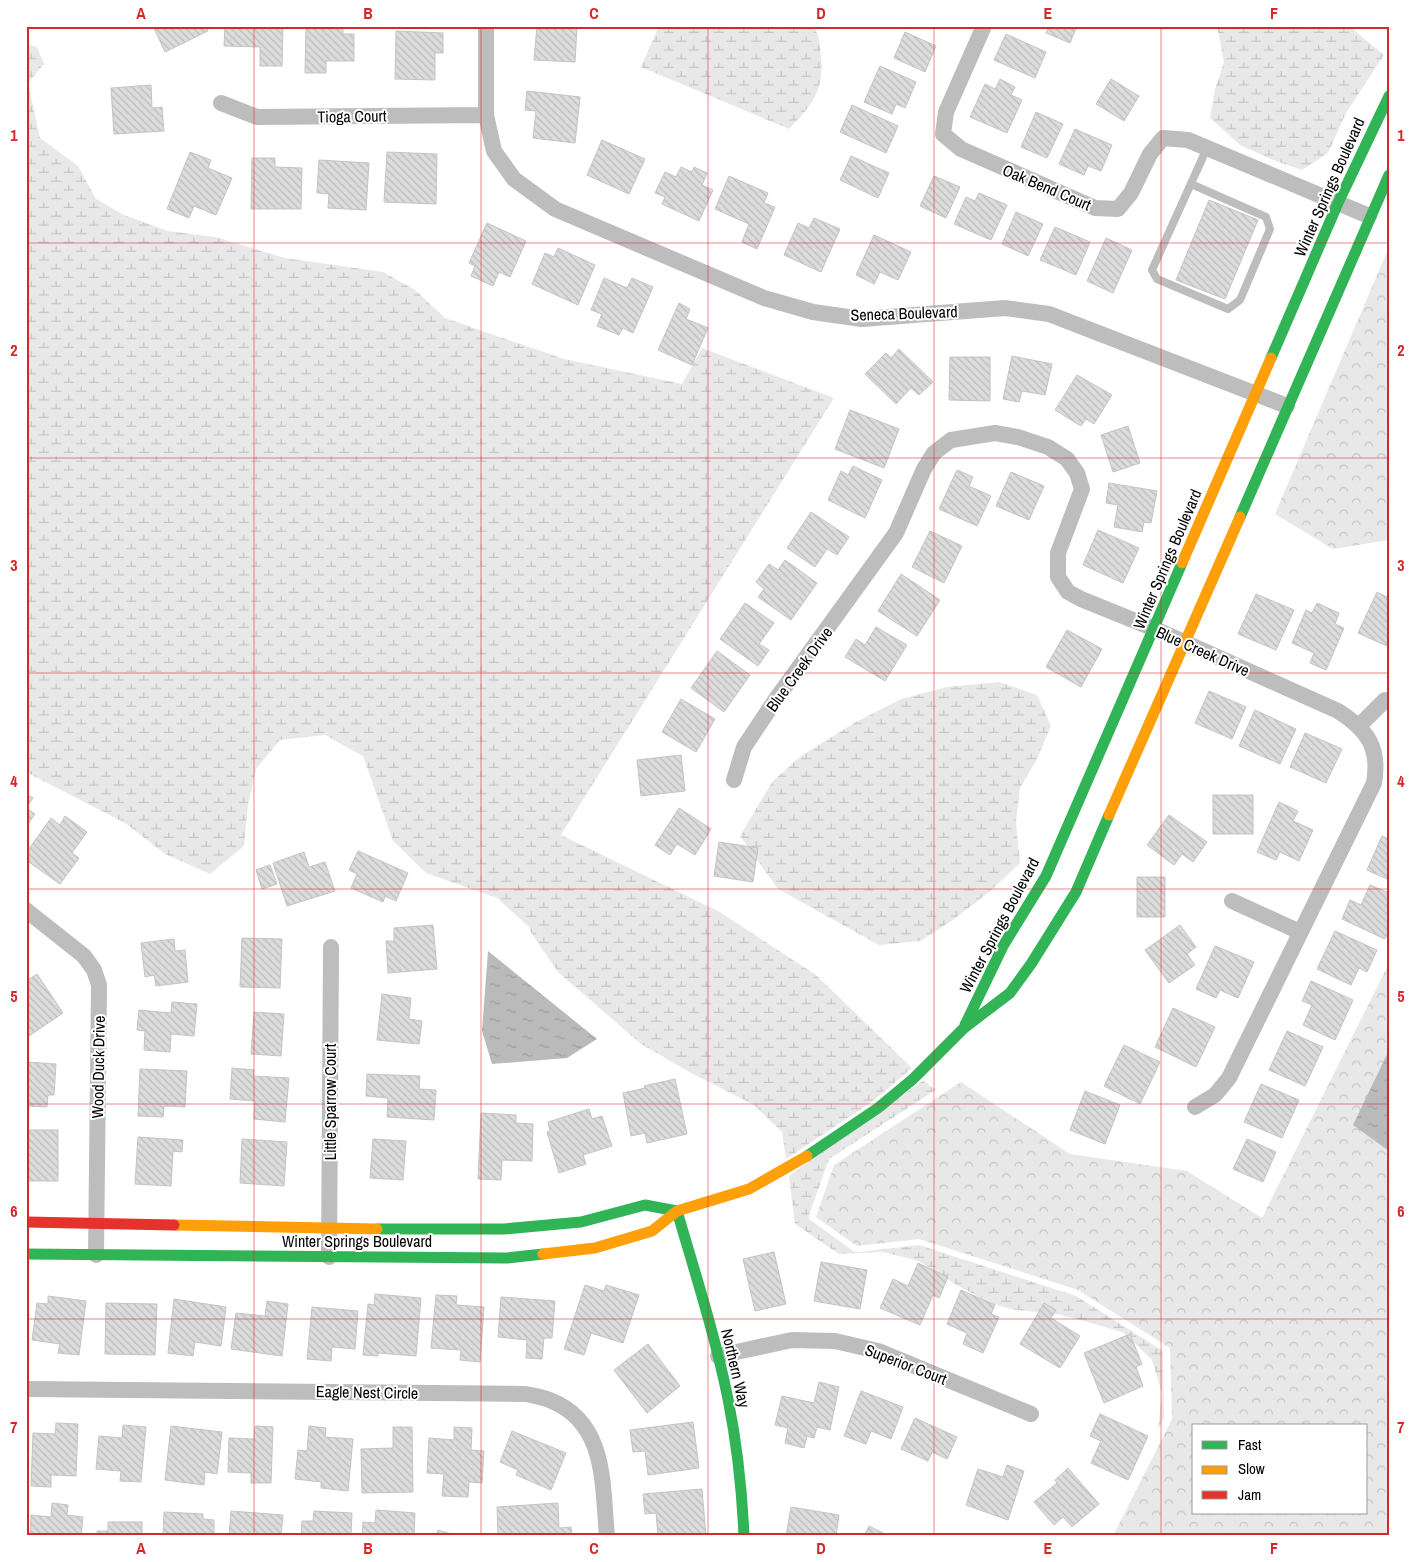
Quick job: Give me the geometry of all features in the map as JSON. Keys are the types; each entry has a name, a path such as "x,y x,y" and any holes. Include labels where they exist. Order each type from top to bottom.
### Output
{"street":[{"name":"Seneca Boulevard","path":"486,26 486,115 494,151 514,179 555,209 764,298 813,312 862,319 1005,308 1049,314 1287,406"},
{"name":"Oak Bend Court","path":"984,26 946,112 943,134 961,149 1095,208 1118,209 1131,194 1150,154 1164,138 1188,140 1370,216"},
{"name":"Winter Springs Boulevard","path":"964,1028 1003,946 1057,861 1154,629 1338,203 1389,96"},
{"name":"Tioga Court","path":"221,103 257,117 486,115"},
{"name":"Winter Springs Boulevard","path":"26,1254 507,1258 594,1248 652,1231 677,1211 748,1189 797,1163 878,1108 913,1079 964,1028 1010,993 1031,964 1071,900 1081,870 1184,643 1389,175"},
{"name":"Blue Creek Drive","path":"734,780 744,747 776,699 896,533 924,469 934,452 951,440 995,433 1018,437 1048,447 1067,459 1077,473 1082,489 1058,553 1058,577 1068,592 1338,711 1359,726 1371,742 1375,755 1376,771 1374,783 1229,1078 1215,1095 1195,1107"},
{"path":"1359,726 1385,700"},
{"path":"1232,901 1300,932"},
{"name":"Wood Duck Drive","path":"26,910 84,956 94,970 99,985 96,1255"},
{"name":"Little Sparrow Court","path":"329,1257 331,947"},
{"name":"Winter Springs Boulevard","path":"26,1222 330,1229 504,1229 581,1222 645,1205 677,1211"},
{"name":"Northern Way","path":"677,1211 718,1356 743,1498 744,1536"},
{"name":"Superior Court","path":"718,1356 792,1340 835,1341 878,1351 1031,1414"},
{"name":"Eagle Nest Circle","path":"26,1389 526,1394 551,1400 566,1408 581,1421 594,1440 600,1462 607,1536"}],"lane":[{"path":"1191,184 1266,216 1270,230 1240,300 1228,309 1157,279 1152,270 1207,148"}],"green space":[{"path":"659,26 814,27 819,41 821,57 820,80 815,97 804,113 789,129 641,67"},
{"path":"1217,26 1293,26 1296,28 1308,26 1349,26 1384,55 1346,113 1328,153 1302,170 1273,160 1240,145 1210,118 1215,89 1224,62"},
{"path":"26,44 37,47 44,64 28,83 40,138 78,166 96,199 124,215 168,231 215,237 285,258 383,272 415,290 445,318 564,359 682,384 702,348 834,398 561,835 718,911 816,975 912,1068 873,1101 786,1159 782,1132 754,1105 693,1074 641,1044 558,972 528,926 497,898 426,873 393,841 363,756 325,735 280,740 256,769 248,805 244,846 210,874 165,854 125,823 26,772"},
{"path":"1389,247 1389,540 1333,549 1275,514"},
{"path":"999,682 1037,695 1051,726 1037,759 1020,788 1016,822 1020,863 988,893 950,922 920,941 879,945 778,889 740,836 772,782 801,756 856,722 901,699 947,687"},
{"path":"1389,963 1389,1536 1113,1536 1172,1419 1170,1348 1078,1290 919,1239 857,1246 816,1217 834,1165 961,1082 1070,1154 1187,1171 1262,1218"},
{"path":"924,1080 931,1087 937,1089 829,1159 809,1219 853,1251 859,1252 919,1245 1076,1296 1163,1351 1164,1417 1158,1430 1162,1393 1152,1360 1124,1333 1057,1314 1015,1310 990,1303 919,1261 883,1252 839,1254 795,1224 789,1176"}],"water":[{"path":"488,951 597,1039 567,1058 492,1064 482,1031"},
{"path":"1389,1050 1389,1151 1353,1125"}],"building":[{"path":"153,26 206,26 208,31 165,52"},
{"path":"225,26 283,26 282,66 260,66 260,47 224,46"},
{"path":"306,26 343,26 343,34 354,34 354,61 326,61 326,73 305,73"},
{"path":"537,26 577,26 575,62 534,60"},
{"path":"1049,26 1077,26 1070,43 1046,33"},
{"path":"396,31 443,33 443,53 435,53 435,80 395,79"},
{"path":"905,32 936,46 925,72 894,58"},
{"path":"1006,34 1046,52 1035,78 994,60"},
{"path":"880,66 916,82 905,108 896,104 892,114 864,102"},
{"path":"1000,79 1015,87 1011,95 1022,100 1007,133 970,117 985,84 995,89"},
{"path":"1111,79 1139,96 1124,121 1096,104"},
{"path":"151,85 152,108 162,107 164,131 114,134 111,88"},
{"path":"527,91 580,97 575,143 533,138 536,111 525,110"},
{"path":"852,105 898,126 886,153 840,132"},
{"path":"1036,112 1063,124 1047,158 1021,147"},
{"path":"1075,129 1112,145 1101,171 1088,166 1084,175 1059,164"},
{"path":"602,140 645,159 629,194 587,175"},
{"path":"190,152 211,160 208,168 232,178 216,215 194,206 189,218 167,209"},
{"path":"387,152 437,154 436,204 384,202"},
{"path":"851,156 889,173 878,198 840,180"},
{"path":"252,158 275,158 275,167 302,168 301,209 251,209"},
{"path":"319,160 369,163 366,210 328,208 329,194 317,193"},
{"path":"681,167 692,172 694,167 707,173 702,185 713,190 699,221 662,204 665,197 655,193 665,172 676,177"},
{"path":"729,176 768,193 764,203 775,207 757,249 742,242 749,224 715,209"},
{"path":"934,176 960,187 946,218 920,206"},
{"path":"979,193 1007,205 991,240 954,224 966,197 975,201"},
{"path":"1209,200 1258,220 1225,299 1176,280"},
{"path":"1016,212 1043,224 1028,256 1002,244"},
{"path":"814,218 840,229 821,272 784,255 798,223 809,228"},
{"path":"487,223 526,241 510,277 499,272 493,286 471,276 475,266 469,263"},
{"path":"1055,227 1090,242 1076,275 1040,260"},
{"path":"874,235 911,252 898,280 880,272 874,284 856,275"},
{"path":"1106,238 1132,250 1113,293 1087,281"},
{"path":"558,248 595,265 578,305 532,284 545,253 554,257"},
{"path":"604,278 627,288 632,278 653,287 633,333 623,328 619,335 597,326 602,314 591,310"},
{"path":"679,303 690,309 686,319 708,328 692,365 658,350"},
{"path":"899,349 933,382 919,395 911,388 896,404 865,374 886,353 891,358"},
{"path":"1012,356 1052,364 1045,395 1022,391 1019,402 1003,399"},
{"path":"950,357 990,357 990,401 949,400"},
{"path":"1077,375 1112,395 1094,424 1086,419 1081,426 1055,410"},
{"path":"850,410 899,429 884,468 835,449"},
{"path":"1128,426 1140,463 1113,472 1101,435"},
{"path":"853,466 882,480 865,518 828,500 841,471 848,475"},
{"path":"957,470 973,477 969,486 991,496 977,526 939,509"},
{"path":"1011,472 1044,486 1029,520 996,506"},
{"path":"1109,483 1157,491 1151,523 1144,522 1142,532 1114,527 1118,505 1106,503"},
{"path":"811,512 849,537 837,555 827,549 815,567 787,548"},
{"path":"1098,530 1139,548 1123,583 1083,565"},
{"path":"930,531 962,546 944,583 912,567"},
{"path":"785,560 817,583 791,620 758,597 764,589 756,582 769,564 778,570"},
{"path":"901,574 940,600 917,636 878,611"},
{"path":"1377,592 1389,598 1389,647 1358,633"},
{"path":"1256,594 1294,610 1276,650 1238,634"},
{"path":"745,603 774,623 759,644 769,650 758,666 720,639"},
{"path":"1317,603 1339,613 1335,624 1344,628 1326,670 1310,663 1314,653 1292,643 1306,610 1312,613"},
{"path":"876,627 907,645 885,681 845,657 856,639 865,645"},
{"path":"1067,630 1102,649 1081,687 1046,667"},
{"path":"717,651 750,675 724,712 691,688"},
{"path":"1209,691 1246,707 1232,739 1195,723"},
{"path":"681,699 715,719 696,752 662,732"},
{"path":"1255,710 1296,729 1280,764 1239,746"},
{"path":"1305,733 1342,749 1326,783 1290,767"},
{"path":"681,755 685,791 641,796 637,760"},
{"path":"26,794 33,798 26,808"},
{"path":"1213,795 1253,795 1253,834 1213,834"},
{"path":"1279,802 1298,811 1293,821 1313,830 1299,861 1280,852 1276,860 1257,852"},
{"path":"26,808 35,814 26,827"},
{"path":"679,808 711,829 695,855 677,844 670,855 655,845"},
{"path":"1169,815 1207,842 1193,862 1182,854 1174,865 1147,845"},
{"path":"65,816 87,832 72,853 79,858 60,884 26,860 26,853 51,818 60,825"},
{"path":"1382,836 1389,839 1389,880 1367,870"},
{"path":"719,842 758,848 753,882 714,876"},
{"path":"358,851 408,873 396,901 385,896 383,902 351,888 357,874 349,870"},
{"path":"304,852 309,867 325,862 335,891 287,906 273,863"},
{"path":"270,865 277,884 262,889 256,870"},
{"path":"1137,877 1165,877 1165,917 1137,917"},
{"path":"1370,885 1389,893 1389,930 1385,939 1342,919 1350,900 1361,905"},
{"path":"433,925 437,969 388,973 386,941 394,941 394,928"},
{"path":"1180,925 1196,947 1187,954 1195,965 1169,983 1145,950"},
{"path":"1335,931 1377,950 1367,972 1359,968 1351,985 1317,969"},
{"path":"242,938 282,939 280,988 240,987"},
{"path":"174,939 175,951 185,950 188,982 156,986 154,975 145,977 141,943"},
{"path":"1215,946 1254,962 1238,998 1220,990 1216,998 1196,989"},
{"path":"37,974 63,1013 26,1038 26,981"},
{"path":"1311,981 1353,1000 1335,1040 1303,1025 1312,1005 1302,1001"},
{"path":"382,994 411,998 409,1019 422,1021 419,1044 377,1040"},
{"path":"172,1002 197,1004 194,1036 171,1034 170,1052 144,1050 145,1031 137,1030 139,1010 171,1013"},
{"path":"1173,1008 1215,1027 1196,1067 1155,1047"},
{"path":"254,1012 284,1014 281,1056 251,1054"},
{"path":"1287,1031 1323,1047 1305,1086 1269,1070"},
{"path":"1124,1045 1160,1062 1140,1104 1104,1086"},
{"path":"26,1062 56,1064 54,1095 48,1095 47,1107 26,1106"},
{"path":"232,1068 254,1070 253,1076 289,1078 285,1122 254,1119 255,1101 230,1099"},
{"path":"140,1069 187,1071 185,1107 164,1106 163,1117 138,1116"},
{"path":"367,1074 420,1076 419,1089 436,1090 434,1120 387,1117 388,1098 366,1096"},
{"path":"675,1079 687,1134 647,1143 645,1133 631,1136 623,1093"},
{"path":"1261,1084 1299,1100 1282,1138 1244,1122"},
{"path":"1085,1091 1120,1105 1105,1144 1070,1130"},
{"path":"589,1109 592,1119 602,1116 612,1146 583,1155 586,1164 559,1173 547,1132 550,1131 548,1122"},
{"path":"481,1113 516,1115 516,1123 533,1124 532,1161 502,1160 501,1180 478,1179"},
{"path":"26,1130 58,1130 58,1181 26,1181"},
{"path":"138,1137 183,1140 182,1152 173,1151 171,1186 135,1184"},
{"path":"242,1139 287,1142 284,1186 240,1183"},
{"path":"373,1139 406,1141 403,1180 370,1178"},
{"path":"1247,1139 1276,1152 1263,1182 1233,1169"},
{"path":"774,1252 786,1304 755,1311 743,1259"},
{"path":"821,1262 867,1270 860,1309 814,1301"},
{"path":"918,1263 948,1277 939,1298 933,1295 920,1325 880,1308 893,1279 908,1286"},
{"path":"585,1285 604,1291 606,1285 639,1295 623,1343 591,1333 584,1355 564,1349"},
{"path":"961,1290 995,1305 991,1314 999,1317 983,1353 963,1344 967,1333 947,1324"},
{"path":"375,1294 421,1298 416,1356 378,1353 378,1356 363,1355 368,1304 374,1305"},
{"path":"436,1295 457,1296 456,1305 484,1307 480,1362 460,1360 461,1350 431,1348"},
{"path":"48,1296 86,1301 79,1355 58,1353 60,1344 32,1340 37,1303 48,1304"},
{"path":"501,1297 555,1301 552,1338 544,1338 542,1359 526,1358 527,1340 498,1337"},
{"path":"174,1299 226,1307 221,1346 195,1342 193,1356 168,1353"},
{"path":"267,1301 288,1304 282,1356 231,1349 236,1313 265,1316"},
{"path":"106,1303 157,1304 155,1355 105,1354"},
{"path":"1044,1303 1056,1310 1051,1318 1080,1336 1060,1368 1020,1344"},
{"path":"312,1307 358,1311 355,1349 332,1347 331,1361 307,1359"},
{"path":"1130,1334 1142,1364 1136,1367 1143,1386 1104,1403 1084,1353"},
{"path":"648,1344 680,1386 647,1413 614,1370"},
{"path":"819,1382 839,1387 830,1430 817,1427 814,1438 807,1436 804,1448 785,1443 788,1428 775,1425 782,1396 814,1403"},
{"path":"861,1391 903,1407 891,1439 871,1431 866,1444 844,1436"},
{"path":"1100,1414 1148,1436 1128,1480 1091,1463 1101,1441 1090,1436"},
{"path":"915,1418 957,1437 947,1459 932,1452 928,1461 901,1449"},
{"path":"693,1422 699,1468 648,1475 645,1451 633,1452 630,1430"},
{"path":"56,1423 78,1424 76,1476 51,1475 51,1487 31,1486 33,1433 55,1434"},
{"path":"123,1425 146,1427 141,1482 120,1481 121,1471 96,1469 99,1436 122,1438"},
{"path":"171,1426 222,1432 217,1474 205,1472 204,1485 165,1480"},
{"path":"255,1426 273,1427 271,1483 251,1483 251,1473 228,1472 229,1438 254,1439"},
{"path":"309,1426 326,1428 325,1437 353,1439 348,1491 321,1488 321,1482 295,1479 298,1450 307,1451"},
{"path":"393,1427 412,1427 413,1492 362,1493 361,1449 393,1448"},
{"path":"454,1427 472,1428 471,1450 484,1451 482,1483 469,1482 468,1497 442,1496 444,1474 427,1473 429,1438 454,1440"},
{"path":"512,1431 566,1453 551,1490 516,1475 518,1470 500,1462"},
{"path":"1007,1465 1024,1471 1008,1520 966,1505 978,1469 1003,1477"},
{"path":"1068,1468 1099,1504 1072,1527 1063,1517 1054,1525 1034,1502 1057,1483 1055,1480"},
{"path":"702,1489 706,1536 658,1536 656,1513 645,1514 643,1494"},
{"path":"52,1503 68,1505 67,1515 83,1517 81,1536 30,1536 31,1515 51,1517"},
{"path":"558,1503 559,1528 571,1527 572,1536 515,1536 515,1533 498,1534 497,1507"},
{"path":"791,1507 839,1515 836,1536 786,1536"},
{"path":"376,1510 415,1513 414,1536 362,1536 363,1522 375,1523"},
{"path":"231,1511 283,1515 281,1536 229,1536"},
{"path":"314,1511 352,1513 351,1536 301,1536 302,1521 313,1521"},
{"path":"164,1512 203,1514 203,1519 214,1520 214,1536 163,1536"},
{"path":"108,1522 142,1522 142,1536 97,1536 97,1531 108,1531"},
{"path":"869,1526 889,1536 864,1536"},
{"path":"438,1530 458,1536 436,1536"}],"traffic: fast":[{"path":"1271,358 1338,203 1389,96"},
{"path":"1240,517 1389,175"},
{"path":"965,1025 1003,946 1046,876 1182,563"},
{"path":"807,1156 878,1108 913,1079 964,1028 1010,993 1031,964 1076,892 1109,815"},
{"path":"377,1229 504,1229 581,1222 645,1205 677,1211"},
{"path":"677,1211 711,1328 728,1399 739,1467 744,1536"},
{"path":"26,1254 507,1258 543,1254"}],"traffic: slow":[{"path":"1182,563 1271,358"},
{"path":"1109,815 1240,517"},
{"path":"543,1254 595,1248 652,1231 677,1211 749,1189 807,1156"},
{"path":"174,1225 377,1229"}],"traffic: jam":[{"path":"26,1222 174,1225"}]}
